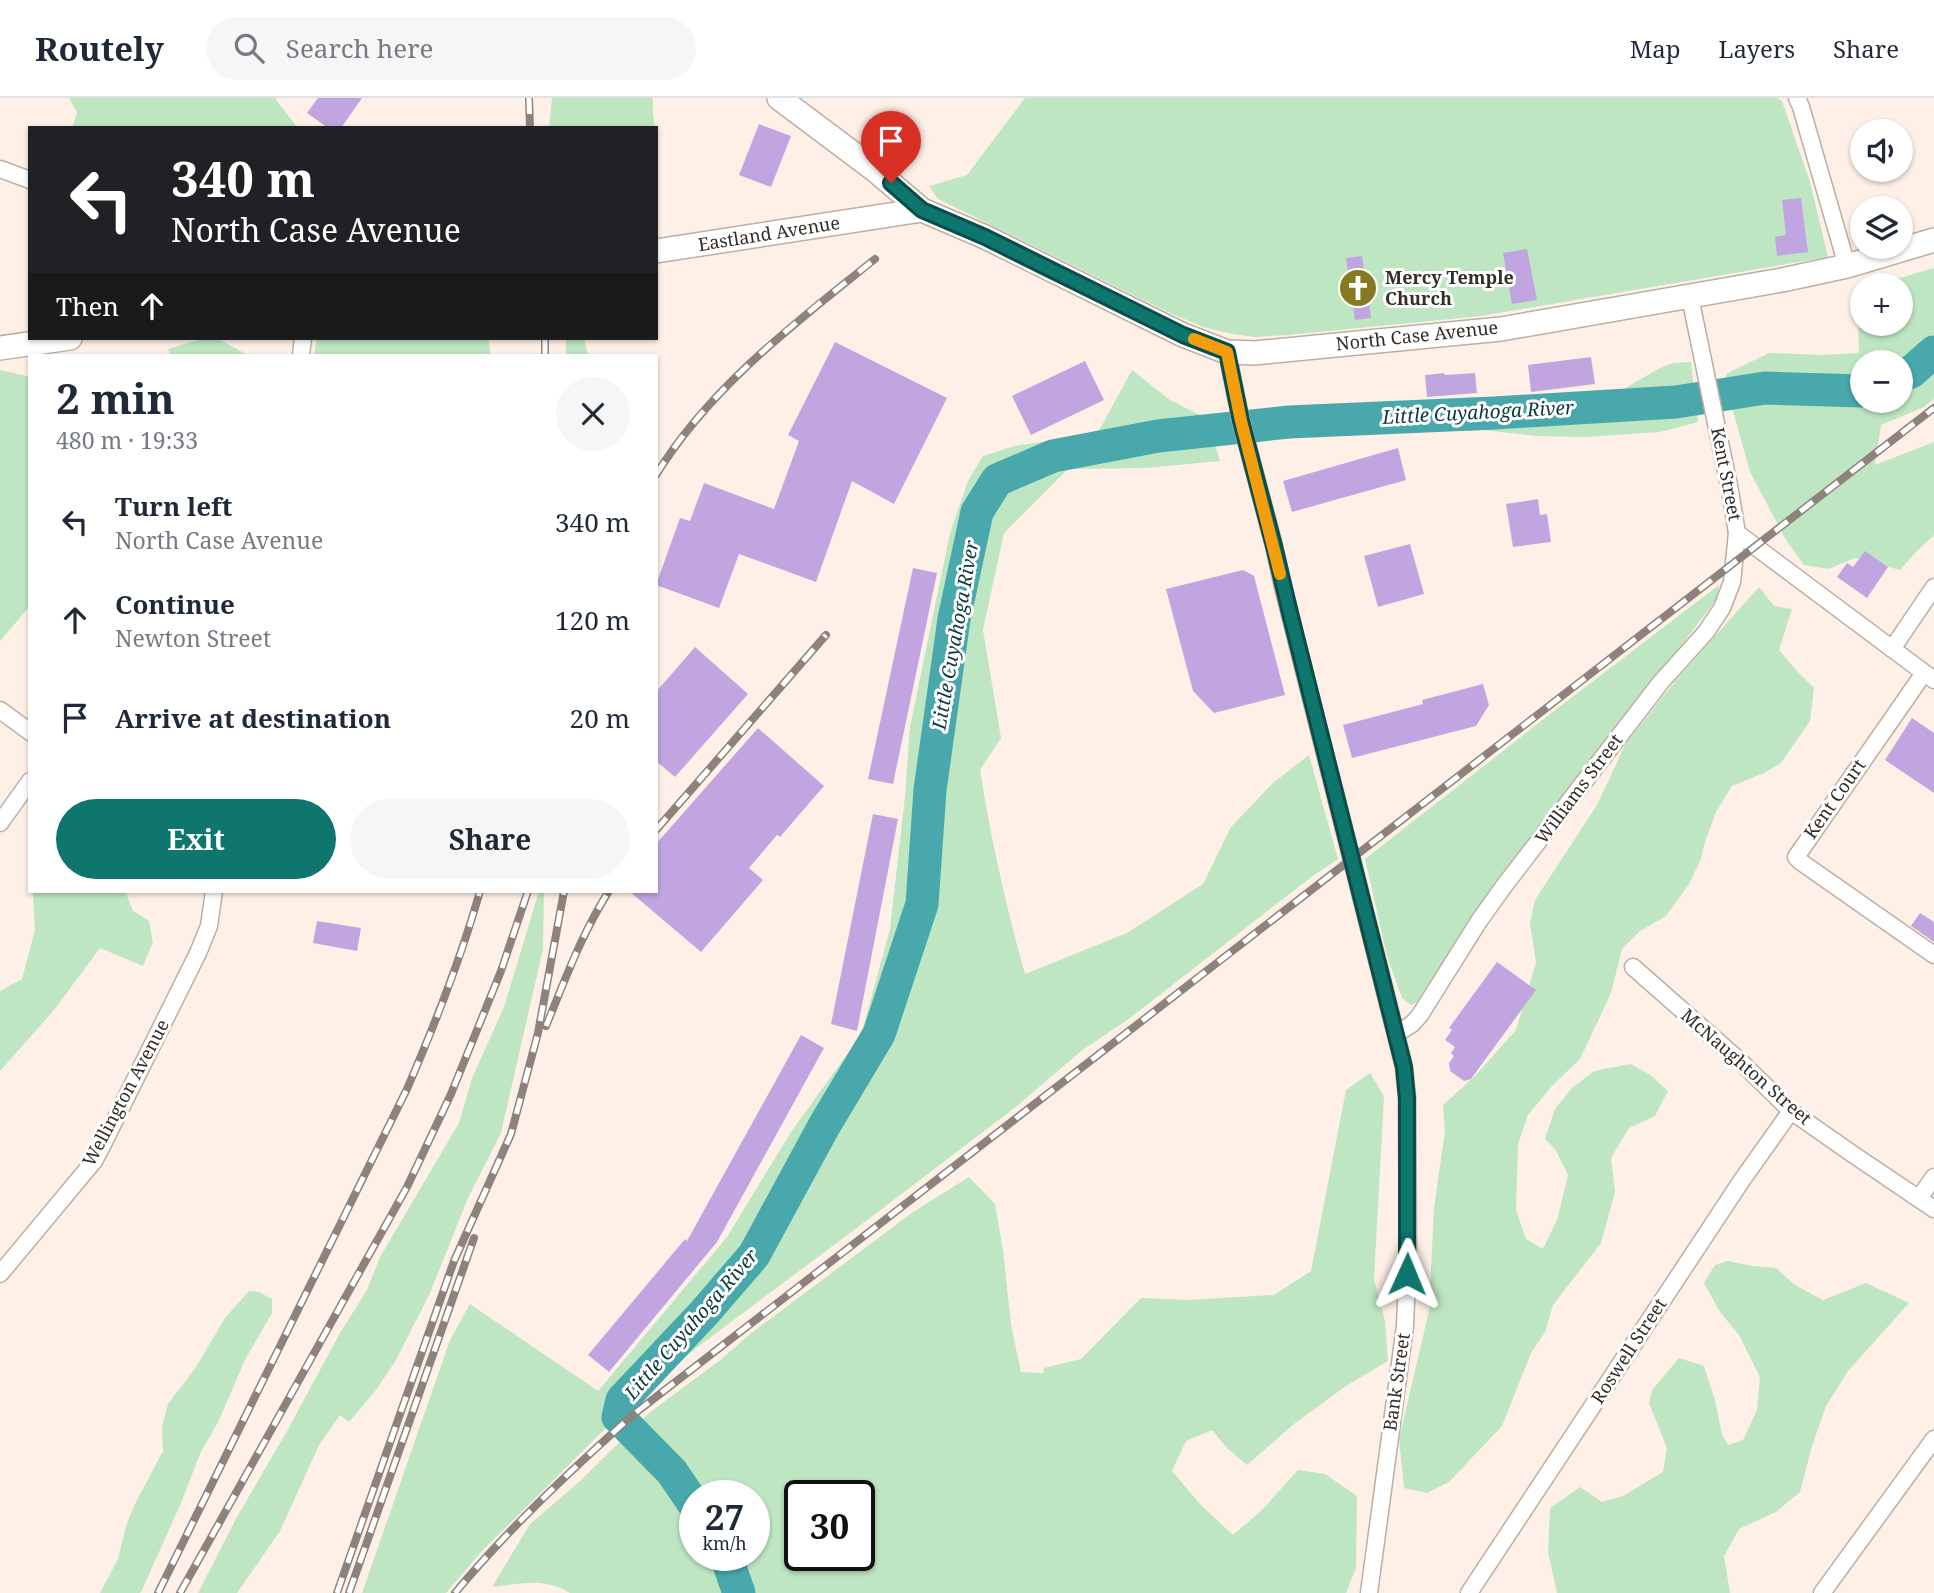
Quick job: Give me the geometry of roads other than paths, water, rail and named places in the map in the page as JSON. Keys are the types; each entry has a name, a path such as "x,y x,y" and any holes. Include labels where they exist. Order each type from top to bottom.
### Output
{"street":[{"path":"779,98 875,170 922,210"},
{"path":"1797,98 1847,266"},
{"path":"0,169 28,179"},
{"name":"Eastland Avenue","path":"658,251 922,210"},
{"name":"North Case Avenue","path":"922,210 985,237 1183,335 1227,352 1254,353 1488,330 1689,297 1847,266 1934,240"},
{"name":"Kent Street","path":"1689,297 1737,533 1929,677"},
{"path":"0,348 56,340"},
{"name":"Bank Street","path":"1227,352 1404,1067 1407,1098 1406,1304 1369,1593"},
{"name":"Williams Street","path":"1396,1034 1420,1015 1504,886 1661,682 1722,608 1731,582 1737,533"},
{"path":"1892,649 1934,587"},
{"name":"Kent Court","path":"1929,677 1796,856 1934,955"},
{"path":"0,710 28,731"},
{"path":"0,823 28,784"},
{"name":"Wellington Avenue","path":"0,1273 94,1161 198,953 209,926 214,893"},
{"name":"McNaughton Street","path":"1633,967 1741,1062 1791,1111 1934,1209"},
{"name":"Roswell Street","path":"1469,1593 1742,1180 1791,1111"},
{"path":"1919,1198 1934,1177"},
{"path":"1822,1593 1934,1439"}],"waterway":[{"name":"Little Cuyahoga River","path":"1913,370 1934,352"},
{"name":"Little Cuyahoga River","path":"679,1482 618,1417 622,1400 754,1255 824,1126 879,1034 922,904 930,790 954,619 977,512 997,480 1053,456 1158,436 1289,422 1676,402 1765,388 1850,391"},
{"name":"Little Cuyahoga River","path":"731,1571 739,1593"}],"railway":[{"path":"529,98 530,126"},
{"path":"658,472 702,413 728,385 785,332 875,259"},
{"path":"545,340 545,354"},
{"path":"455,1593 541,1500 634,1414 1934,408"},
{"path":"658,828 826,635"},
{"path":"158,1593 407,1089 447,991 479,893"},
{"path":"180,1593 407,1187 451,1094 501,971 527,893"},
{"path":"337,1593 454,1261 511,1134 538,1033 564,893"},
{"path":"546,1026 582,940 608,893"},
{"path":"349,1593 474,1238"}],"place":[{"name":"Mercy Temple Church","path":"1358,288"}]}
